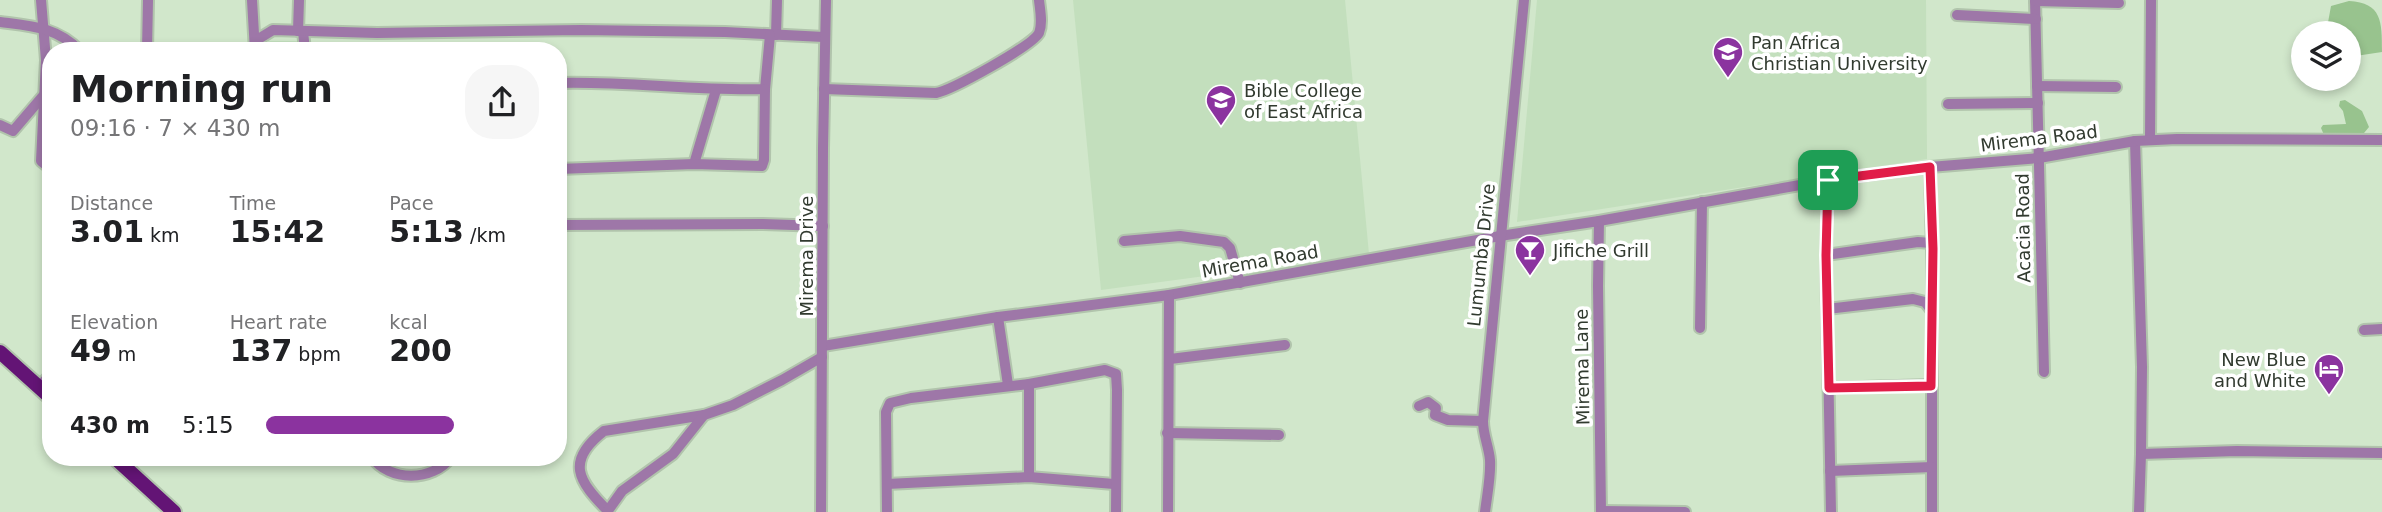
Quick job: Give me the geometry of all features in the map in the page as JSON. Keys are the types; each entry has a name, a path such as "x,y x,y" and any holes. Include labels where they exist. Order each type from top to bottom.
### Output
{"main road":[{"path":"0,352 42,390"},
{"path":"124,466 174,512"}],"street":[{"path":"41,0 44,42"},
{"path":"148,0 148,42"},
{"path":"251,0 255,42"},
{"path":"299,0 303,42"},
{"path":"567,169 694,164 761,166 764,160 765,89 777,0"},
{"name":"Mirema Drive","path":"821,512 826,0"},
{"path":"824,89 936,93 952,89 1031,42 1040,29 1039,0"},
{"name":"Lumumba Drive","path":"1485,512 1490,466 1483,421 1524,0"},
{"path":"2150,140 2151,0"},
{"path":"2035,1 2119,3"},
{"name":"Acacia Road","path":"2035,1 2044,372"},
{"path":"1956,15 2036,19"},
{"path":"0,22 43,27 69,42"},
{"path":"260,42 273,30 581,30 824,37"},
{"path":"567,83 716,90 765,89"},
{"path":"2037,86 2116,87"},
{"path":"694,164 716,90"},
{"path":"0,125 13,131 42,97"},
{"path":"1948,104 2038,103"},
{"name":"Mirema Road","path":"607,511 579,474 583,453 593,439 604,431 704,415 745,399 823,351 998,317 1169,295 1828,180 1930,167 2039,158 2136,141 2382,140"},
{"path":"2136,141 2142,367 2139,512"},
{"path":"1930,167 1932,512"},
{"path":"1828,180 1826,255 1830,512"},
{"path":"1700,328 1702,202"},
{"name":"Mirema Lane","path":"1600,221 1598,286 1601,512"},
{"path":"567,225 823,226"},
{"path":"1124,242 1180,236 1224,242 1230,247 1240,283"},
{"path":"1826,255 1918,242 1931,243"},
{"path":"1168,512 1169,295"},
{"path":"1827,309 1913,299 1925,302 1932,311"},
{"path":"998,317 1008,385"},
{"path":"2364,330 2382,329"},
{"path":"1170,359 1284,345"},
{"path":"887,512 886,412 890,404 911,398 1029,384 1105,370 1116,374 1116,512"},
{"path":"38,387 42,383"},
{"path":"1029,384 1029,477"},
{"path":"1829,388 1931,386"},
{"path":"1419,405 1428,402 1436,408 1434,415 1448,419 1483,421"},
{"path":"607,511 622,491 673,454 704,415"},
{"path":"1167,433 1279,435"},
{"path":"2141,454 2382,453"},
{"path":"380,466 397,475 408,476 441,466"},
{"path":"1830,471 1932,467"},
{"path":"887,484 1029,477 1114,484"},
{"path":"1601,512 1685,512"}],"shaded area":[{"name":"Bible College of East Africa","path":"1073,0 1345,0 1369,254 1101,290"},
{"name":"Pan Africa Christian University","path":"1537,0 1926,0 1927,159 1517,222"},
{"path":"2349,1 2360,2 2374,10 2380,23 2382,52 2361,55 2361,21 2328,21 2331,6"},
{"path":"2345,100 2362,111 2369,127 2364,133 2324,135 2321,128 2323,125 2346,124 2339,106 2340,101"}],"place":[{"name":"Pan Africa Christian University","path":"1728,79"},
{"name":"Bible College of East Africa","path":"1221,127"},
{"name":"Jifiche Grill","path":"1530,277"},
{"name":"New Blue and White","path":"2329,396"}],"route":[{"path":"1930,167 1933,249 1931,386 1829,388 1826,255 1828,180 1930,167"}]}
